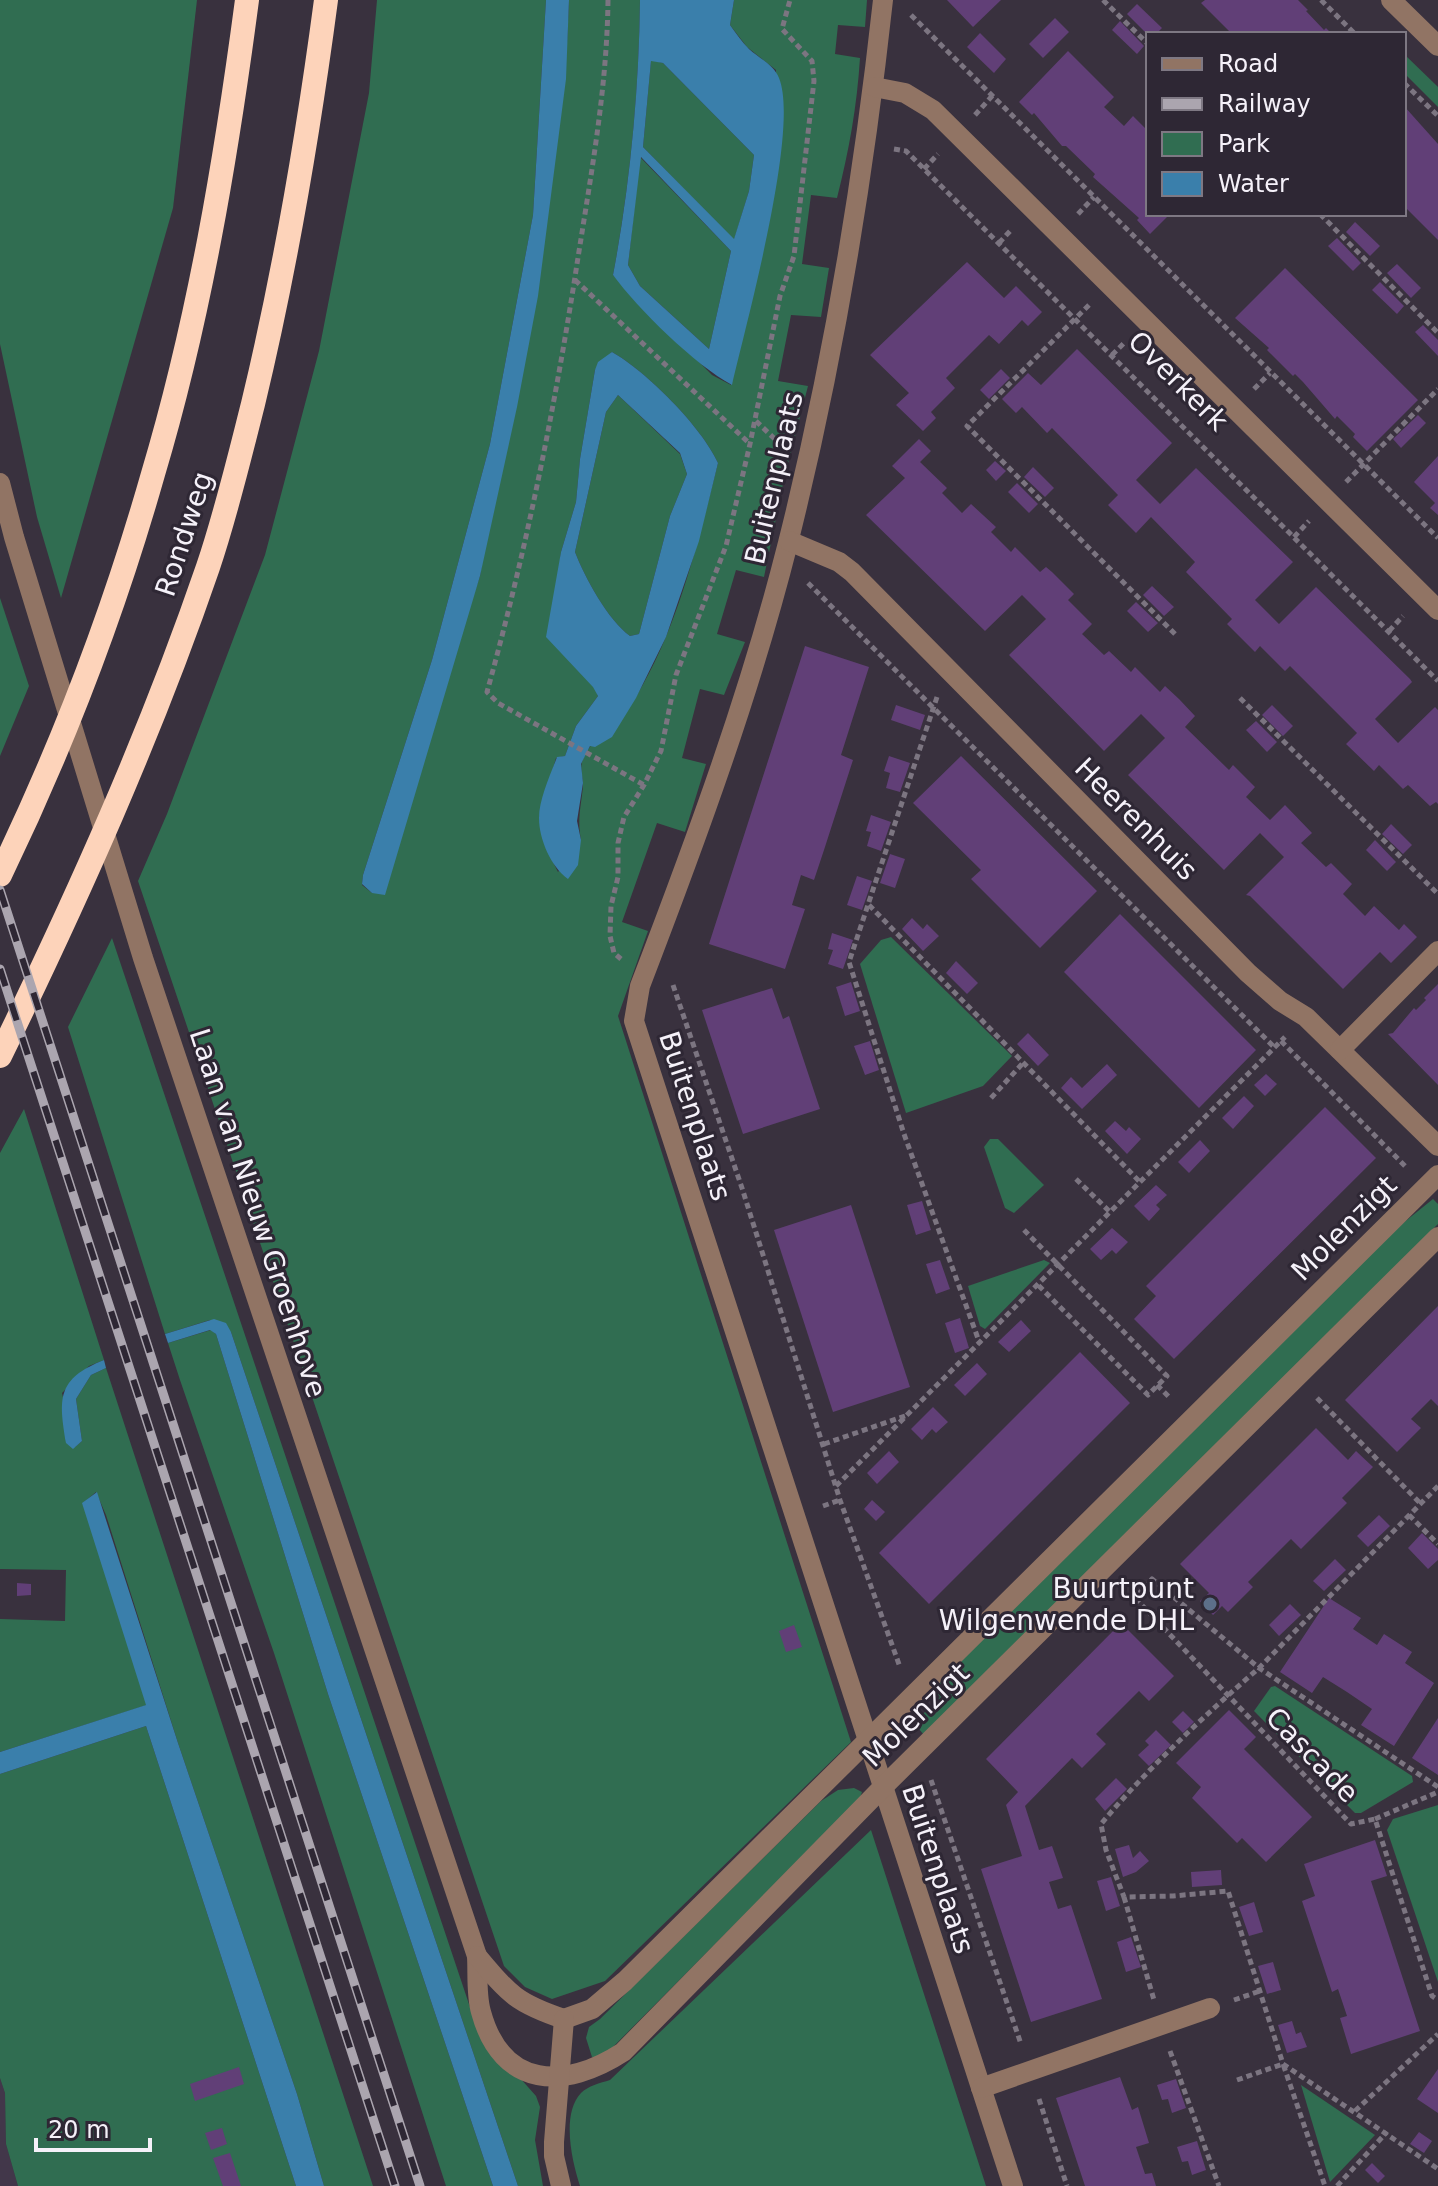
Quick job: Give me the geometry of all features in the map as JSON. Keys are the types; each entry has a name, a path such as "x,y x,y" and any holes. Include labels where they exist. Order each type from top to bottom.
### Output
{"highway":[{"name":"Rondweg","path":"0,875 28,817 105,623 154,474 187,344 215,204 247,0"},
{"name":"Rondweg","path":"0,1056 74,904 144,742 209,565 277,307 309,131 326,0"}],"street":[{"name":"Buitenplaats","path":"883,0 874,87 843,291 789,541 732,735 636,997 634,1021 1013,2186"},
{"path":"1391,0 1438,46"},
{"name":"Overkerk","path":"874,87 905,93 933,110 1438,610"},
{"name":"Laan van Nieuw Groenhove","path":"0,483 143,958 477,1956 481,2011 500,2051 530,2074 559,2078"},
{"name":"Heerenhuis","path":"789,541 839,562 852,572 1248,973 1280,1001 1306,1017 1438,1146"},
{"path":"1340,1050 1438,951"},
{"name":"Molenzigt","path":"564,2019 592,2009 625,1981 1432,1181"},
{"name":"Molenzigt","path":"559,2078 599,2068 623,2052 882,1788 1438,1237"},
{"name":"Laan van Nieuw Groenhove","path":"477,1956 507,1991 529,2008 564,2019"},
{"path":"981,2088 1210,2008"},
{"path":"561,2186 554,2156 564,2019"}],"path":[{"path":"608,0 595,153 575,279 519,576 487,692 498,703 566,744 644,785"},
{"path":"790,0 782,29 812,61 814,81 794,256 780,296 726,546 676,675 661,751 624,817 618,843 618,877 611,906 610,936 614,953 623,961 647,966 671,978 742,1188 836,1486 893,1652 912,1694"},
{"path":"1103,0 1146,42"},
{"path":"1321,0 1353,32"},
{"path":"907,11 1438,538"},
{"path":"1406,85 1438,116"},
{"name":"Overkerk","path":"865,144 906,151 1438,681"},
{"path":"1322,216 1438,333"},
{"path":"575,279 750,444"},
{"path":"1076,319 967,426 1176,635"},
{"path":"1328,501 1438,389"},
{"path":"780,573 810,584 1275,1048"},
{"path":"957,677 936,698 849,962 904,1134 980,1344"},
{"path":"1240,698 1438,894"},
{"path":"868,905 1140,1182"},
{"path":"836,1486 1306,1017"},
{"path":"1281,1041 1432,1181"},
{"path":"991,1098 1023,1063"},
{"path":"1076,1179 1110,1212"},
{"path":"1024,1230 1167,1376 1148,1395 1038,1285"},
{"path":"1297,1377 1420,1503"},
{"path":"824,1444 910,1414"},
{"path":"1325,2186 1228,1891 1124,1897 1106,1850 1101,1824 1438,1486"},
{"path":"1409,1515 1438,1544"},
{"name":"Cascade","path":"1438,1790 1259,1668 1152,1579 1135,1598 1351,1824 1375,1819 1432,1996 1438,2000"},
{"path":"921,1750 1067,2186"},
{"path":"1375,1819 1438,1790"},
{"path":"1355,2111 1438,2034"},
{"path":"1237,2080 1283,2064"},
{"path":"1283,2064 1438,2169"},
{"path":"1337,2186 1387,2132"}],"shaded area":[{"path":"0,2078 5,2093 6,2144 18,2186 0,2186"}],"green space":[{"path":"0,0 197,0 173,208 61,598 37,517 0,344"},
{"path":"377,0 546,0 533,215 490,444 432,660 363,875 362,885 372,893 480,576 567,43 569,0 640,0 632,138 613,275 712,375 731,385 775,187 776,70 747,47 730,25 734,0 867,0 865,27 838,25 835,54 860,58 855,111 837,198 811,195 802,264 829,268 821,317 791,315 778,381 808,386 784,479 764,577 736,570 717,634 745,642 724,695 700,689 682,758 706,764 685,832 657,823 622,922 648,931 618,1016 851,1742 605,1981 552,1999 525,1987 504,1966 138,881 167,814 265,555 319,351 369,93","holes":["612,352 626,361 686,417 718,463 686,582 665,640 631,704 593,743 582,762 581,840 558,872 546,848 539,818 556,758 565,756 576,726 598,696 557,588 561,552 576,502 595,370"]},
{"path":"1406,56 1438,87 1438,107 1406,75"},
{"path":"651,60 663,63 754,155 749,191 734,240 643,147"},
{"path":"640,157 731,251 709,349 640,286 628,265"},
{"path":"618,395 680,454 687,474 670,516 639,634 630,636 598,598 575,552 606,412"},
{"path":"0,598 29,686 0,756"},
{"path":"891,937 1012,1056 983,1086 906,1113 860,964 881,940"},
{"path":"112,938 478,2031 536,2096 540,2107 535,2140 543,2186 518,2186 231,1332 210,1320 165,1334 68,1027"},
{"path":"24,1109 104,1360 89,1366 62,1393 75,1447 82,1441 76,1399 91,1375 106,1368 373,2186 324,2186 297,2094 96,1492 83,1503 147,1705 0,1752 0,1619 65,1621 66,1570 0,1569 0,1153"},
{"path":"990,1139 998,1139 1044,1185 1014,1213 1005,1208 984,1147"},
{"path":"1433,1199 1438,1204 1438,1224 924,1735 914,1723 940,1697 932,1688 1372,1248"},
{"path":"1044,1260 1050,1263 985,1329 980,1326 968,1286"},
{"path":"211,1330 216,1334 328,1694 493,2186 446,2186 274,1653 180,1380 168,1343"},
{"path":"1275,1686 1412,1776 1413,1782 1361,1813 1355,1813 1254,1711 1271,1687"},
{"path":"146,1726 296,2186 18,2186 6,2144 5,2093 0,2078 0,1774"},
{"path":"854,1788 862,1792 860,1798 610,2050 592,2057 586,2038 589,2027 821,1801 838,1790"},
{"path":"1438,1805 1438,1982 1387,1830 1393,1819"},
{"path":"871,1830 986,2186 580,2186 570,2125 571,2113 581,2093 610,2080"},
{"path":"1301,2085 1375,2135 1330,2182"}],"water":[{"path":"546,0 569,0 566,79 538,296 517,407 480,576 385,895 372,893 362,884 363,875 432,660 490,444 533,215"},
{"path":"640,0 734,0 730,25 746,46 770,65 779,78 784,103 777,181 759,275 732,385 701,364 668,335 613,275 629,173","holes":["651,61 663,63 754,155 749,191 734,239 643,147","641,157 731,251 709,349 640,286 628,265"]},
{"path":"612,352 641,372 686,417 718,463 699,541 666,637 636,698 612,737 595,747 590,746 581,764 583,783 577,821 581,840 578,865 568,879 547,852 541,835 539,811 557,757 565,756 576,726 598,696 546,637 561,552 576,502 580,459 598,362","holes":["618,395 680,453 687,474 670,516 639,634 630,636 598,598 575,552 606,412"]},
{"path":"214,1319 226,1323 231,1332 518,2186 493,2186 328,1694 216,1334 210,1330 168,1343 165,1334"},
{"path":"104,1360 106,1368 91,1375 76,1399 82,1441 73,1449 66,1443 62,1414 64,1392 77,1375"},
{"path":"97,1492 297,2094 324,2186 296,2186 146,1726 0,1774 0,1752 146,1705 82,1503"}],"building":[{"path":"947,0 1001,0 973,27"},
{"path":"1205,0 1298,0 1324,30 1326,28 1330,32 1230,32 1201,3"},
{"path":"1137,4 1162,28 1158,32 1146,33 1127,14"},
{"path":"1055,18 1069,32 1043,58 1029,44"},
{"path":"1120,21 1144,46 1137,54 1112,30"},
{"path":"980,33 1006,59 994,73 967,47"},
{"path":"1068,51 1114,97 1104,107 1124,126 1133,116 1146,129 1146,216 1168,216 1150,234 1137,220 1139,218 1093,177 1095,174 1066,146 1062,146 1034,113 1032,115 1019,102"},
{"path":"1406,108 1438,144 1438,240 1406,208"},
{"path":"1355,222 1380,246 1370,256 1346,232"},
{"path":"1337,238 1361,263 1353,271 1328,246"},
{"path":"967,262 1004,298 1016,286 1042,312 1028,326 1022,320 999,344 989,335 946,378 955,388 931,412 936,418 923,431 896,405 909,393 870,355"},
{"path":"1397,264 1421,288 1411,298 1387,273"},
{"path":"1285,268 1418,400 1367,451 1353,437 1355,434 1337,416 1335,419 1303,382 1295,374 1293,376 1267,350 1269,348 1235,318"},
{"path":"1380,282 1404,306 1397,314 1372,290"},
{"path":"1423,325 1438,340 1438,356 1415,332"},
{"path":"1077,349 1172,443 1136,480 1160,504 1196,468 1293,562 1255,600 1279,624 1316,587 1410,679 1412,682 1375,719 1398,743 1435,707 1438,710 1438,804 1436,802 1430,806 1408,785 1403,789 1379,765 1374,771 1346,744 1357,733 1290,666 1285,671 1260,646 1255,652 1227,624 1232,619 1186,572 1195,562 1151,517 1136,533 1108,505 1118,495 1052,428 1047,433 1022,407 1016,413 1002,399 1028,373 1041,385"},
{"path":"1001,369 1010,378 989,399 980,390"},
{"path":"1418,415 1426,423 1401,448 1393,439"},
{"path":"919,439 931,451 920,462 947,488 942,493 962,513 971,504 996,527 991,532 1011,552 1015,547 1040,572 1046,567 1074,594 1068,600 1092,624 1082,634 1104,655 1109,651 1131,672 1135,667 1160,692 1165,686 1179,699 1195,716 1185,727 1229,770 1233,765 1255,787 1246,797 1270,820 1285,805 1312,833 1301,843 1326,867 1331,863 1352,884 1343,894 1365,916 1374,906 1399,930 1404,924 1417,937 1391,963 1380,952 1343,989 1246,895 1284,857 1260,833 1224,870 1128,775 1165,738 1141,714 1104,751 1009,655 1046,619 1022,595 985,631 866,515 905,478 892,466"},
{"path":"1438,456 1438,515 1430,508 1435,503 1414,482"},
{"path":"995,461 1006,471 996,481 986,470"},
{"path":"1033,467 1054,488 1045,497 1024,477"},
{"path":"1017,483 1038,504 1029,513 1008,492"},
{"path":"1152,586 1174,607 1164,616 1143,595"},
{"path":"1136,602 1158,623 1148,632 1127,611"},
{"path":"805,646 869,667 841,755 853,760 824,850 814,880 801,875 792,905 805,909 785,969 709,944"},
{"path":"896,705 925,715 920,730 891,720"},
{"path":"1272,705 1293,726 1283,736 1262,715"},
{"path":"1256,721 1277,742 1267,752 1246,730"},
{"path":"889,756 910,763 900,792 886,788 890,773 884,771"},
{"path":"961,756 1097,891 1040,948 971,879 981,870 913,803"},
{"path":"871,815 891,822 881,851 867,846 871,832 866,831"},
{"path":"1391,824 1412,845 1403,854 1382,834"},
{"path":"1375,840 1396,862 1387,871 1366,850"},
{"path":"890,854 905,859 895,888 880,883"},
{"path":"857,876 872,881 862,910 847,905"},
{"path":"1120,914 1256,1050 1199,1108 1064,972"},
{"path":"912,918 923,929 927,924 939,936 923,951 902,929"},
{"path":"832,933 853,940 843,969 828,964 833,950 828,949"},
{"path":"956,961 978,983 967,994 946,973"},
{"path":"851,982 860,1011 845,1016 836,987"},
{"path":"1438,984 1438,1085 1388,1034 1393,1033 1414,1008 1416,1010 1426,1000 1424,998"},
{"path":"772,988 783,1019 789,1016 820,1109 743,1134 702,1010"},
{"path":"1028,1033 1049,1055 1038,1066 1017,1044"},
{"path":"870,1041 879,1070 865,1075 854,1046"},
{"path":"1107,1064 1117,1075 1082,1109 1061,1088 1071,1077 1082,1088"},
{"path":"1266,1074 1277,1084 1265,1096 1254,1085"},
{"path":"1244,1096 1254,1106 1233,1129 1222,1118"},
{"path":"1325,1107 1376,1158 1174,1359 1134,1319 1156,1296 1146,1286"},
{"path":"1115,1121 1126,1131 1129,1127 1141,1139 1127,1154 1105,1131"},
{"path":"1200,1140 1210,1151 1189,1173 1178,1162"},
{"path":"1156,1185 1167,1195 1156,1205 1160,1209 1149,1221 1134,1206"},
{"path":"922,1201 931,1230 916,1235 907,1205"},
{"path":"851,1205 910,1387 833,1412 774,1230"},
{"path":"1112,1228 1128,1242 1116,1254 1112,1250 1101,1260 1090,1249"},
{"path":"940,1260 950,1289 936,1294 926,1264"},
{"path":"1438,1306 1438,1406 1431,1399 1411,1419 1421,1428 1397,1452 1345,1400"},
{"path":"960,1318 969,1348 955,1353 945,1323"},
{"path":"1021,1320 1031,1331 1009,1352 998,1342"},
{"path":"1080,1352 1130,1403 929,1604 879,1553"},
{"path":"977,1363 987,1374 965,1396 954,1385"},
{"path":"933,1407 948,1422 936,1433 932,1429 922,1440 911,1429"},
{"path":"1316,1428 1348,1460 1356,1451 1373,1467 1342,1498 1347,1503 1301,1549 1291,1539 1248,1582 1253,1587 1228,1612 1222,1606 1213,1615 1200,1601 1209,1593 1180,1564"},
{"path":"889,1451 899,1462 877,1484 867,1473"},
{"path":"872,1500 885,1512 876,1521 864,1509"},
{"path":"1379,1515 1390,1526 1368,1547 1357,1536"},
{"path":"1422,1533 1438,1549 1438,1560 1428,1569 1408,1548"},
{"path":"1335,1559 1346,1570 1324,1591 1313,1581"},
{"path":"17,1583 31,1584 31,1595 17,1596"},
{"path":"1329,1598 1361,1618 1353,1629 1377,1645 1384,1634 1412,1652 1405,1663 1434,1683 1394,1746 1361,1725 1372,1709 1347,1692 1323,1677 1312,1693 1280,1672"},
{"path":"1290,1604 1301,1615 1279,1636 1269,1625"},
{"path":"1121,1623 1174,1676 1149,1701 1139,1691 1096,1734 1106,1744 1082,1768 1072,1758 1025,1806 1039,1850 1052,1846 1063,1878 1049,1882 1058,1909 1071,1905 1102,1999 1031,2022 981,1869 1022,1856 1006,1805 1018,1792 986,1759"},
{"path":"794,1625 802,1647 786,1652 779,1631"},
{"path":"1229,1710 1256,1737 1244,1749 1312,1817 1266,1862 1242,1838 1237,1843 1192,1798 1201,1787 1176,1763"},
{"path":"1183,1711 1194,1722 1183,1733 1172,1722"},
{"path":"1438,1718 1438,1775 1412,1758"},
{"path":"1156,1730 1171,1745 1149,1766 1138,1755 1149,1745 1145,1741"},
{"path":"1116,1778 1127,1789 1105,1811 1095,1799"},
{"path":"1375,1840 1387,1876 1371,1881 1420,2031 1351,2054 1340,2018 1347,2016 1338,1989 1332,1992 1302,1901 1315,1896 1304,1864"},
{"path":"1129,1845 1133,1858 1140,1851 1149,1861 1136,1872 1123,1877 1115,1849"},
{"path":"1221,1870 1222,1885 1192,1887 1191,1872"},
{"path":"1111,1877 1120,1906 1106,1911 1097,1881"},
{"path":"1254,1902 1263,1932 1249,1936 1239,1907"},
{"path":"1131,1937 1141,1967 1126,1972 1117,1942"},
{"path":"1273,1962 1281,1990 1267,1994 1258,1966"},
{"path":"1292,2021 1296,2034 1301,2032 1307,2047 1287,2053 1278,2025"},
{"path":"239,2067 244,2084 195,2101 190,2084"},
{"path":"1438,2069 1438,2113 1417,2099"},
{"path":"1120,2077 1132,2110 1138,2107 1149,2143 1136,2147 1145,2174 1152,2173 1156,2186 1085,2186 1056,2098"},
{"path":"1176,2079 1186,2108 1172,2113 1168,2099 1162,2100 1157,2085"},
{"path":"222,2128 227,2144 211,2150 205,2133"},
{"path":"1419,2132 1432,2141 1424,2153 1410,2144"},
{"path":"1197,2141 1206,2170 1192,2175 1188,2161 1182,2162 1177,2147"},
{"path":"230,2153 241,2186 223,2186 213,2158"},
{"path":"1372,2163 1385,2176 1378,2183 1365,2170"}],"railway":[{"path":"0,890 420,2186"},
{"path":"0,969 395,2186"}],"place":[{"name":"Buurtpunt Wilgenwende DHL","path":"1210,1604"}]}
